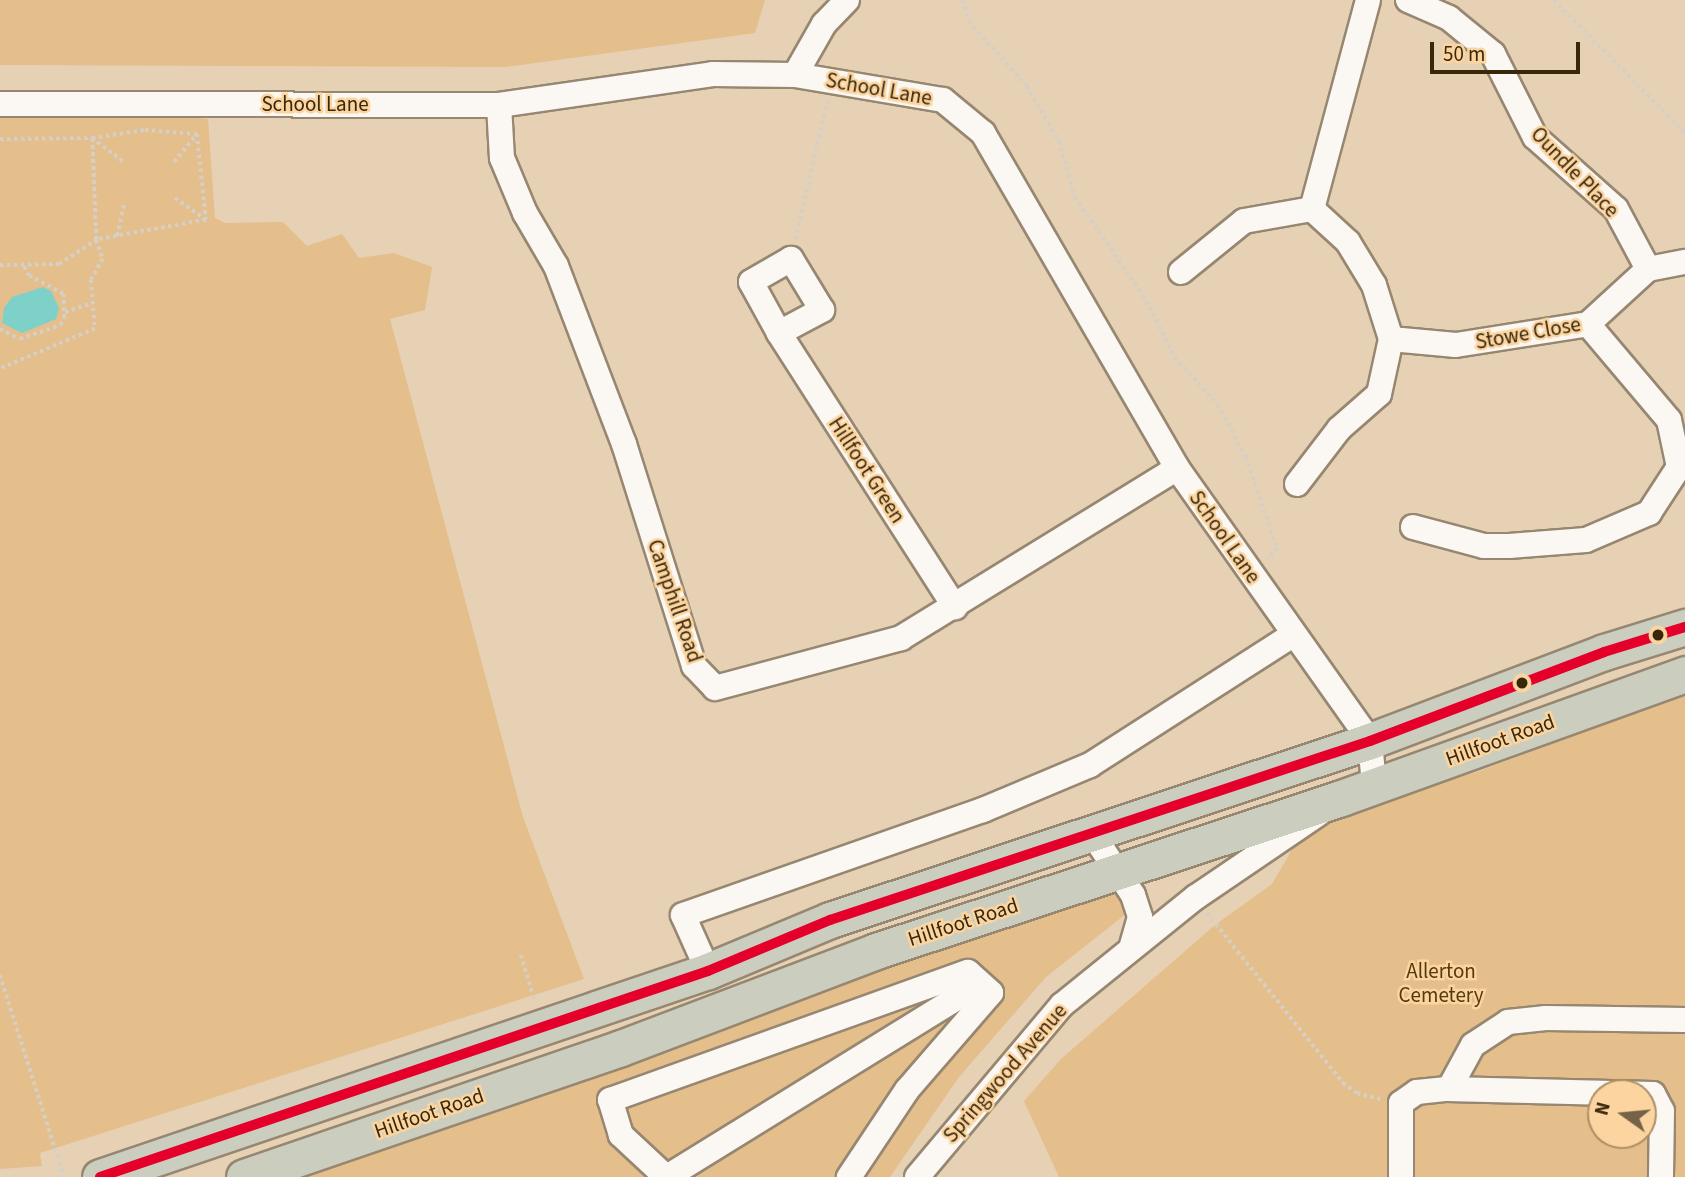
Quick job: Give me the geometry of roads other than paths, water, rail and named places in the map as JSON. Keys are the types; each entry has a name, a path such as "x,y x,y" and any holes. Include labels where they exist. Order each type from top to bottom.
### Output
{"highway":[{"name":"Hillfoot Road","path":"100,1177 708,971 831,920 1370,741 1604,652 1685,627"},
{"name":"Hillfoot Road","path":"244,1177 621,1048 877,951 1341,798 1685,674"}],"street":[{"path":"795,75 824,24 847,0"},
{"path":"1312,209 1368,0"},
{"name":"Oundle Place","path":"1408,0 1449,18 1493,54 1535,137 1616,209 1648,269"},
{"name":"School Lane","path":"0,104 499,105 713,74 795,75 832,79 943,100 983,133 1177,467 1370,741"},
{"name":"Camphill Road","path":"499,105 502,159 525,213 556,266 624,444 694,666 715,688 901,638 1177,467"},
{"path":"1181,272 1244,221 1312,209"},
{"path":"1297,484 1339,429 1379,394 1391,339 1374,285 1348,242 1312,209"},
{"name":"Hillfoot Green","path":"779,333 822,310 791,260 751,282 779,333 955,607"},
{"path":"1648,269 1685,262"},
{"name":"Stowe Close","path":"1391,339 1456,345 1588,324 1648,269"},
{"path":"1413,527 1484,546 1508,546 1586,540 1649,513 1679,467 1670,420 1588,324"},
{"path":"708,971 682,915 983,810 1090,765 1294,634"},
{"path":"1370,741 1374,785"},
{"name":"Springwood Avenue","path":"917,1177 1062,1005 1196,897 1341,798"},
{"path":"1093,835 1133,895 1140,917 1131,948"},
{"path":"849,1177 907,1090 991,993 978,985 968,972 610,1100 621,1135 667,1177 978,985"},
{"path":"1449,1089 1473,1045 1508,1022 1546,1018 1685,1020"},
{"path":"1401,1177 1401,1103 1417,1092 1449,1089 1653,1094 1662,1111 1661,1177"}],"water":[{"path":"43,287 51,291 59,308 56,319 22,333 2,323 4,308 12,297"}],"park label":[{"name":"Allerton Cemetery","path":"1441,983"}]}
